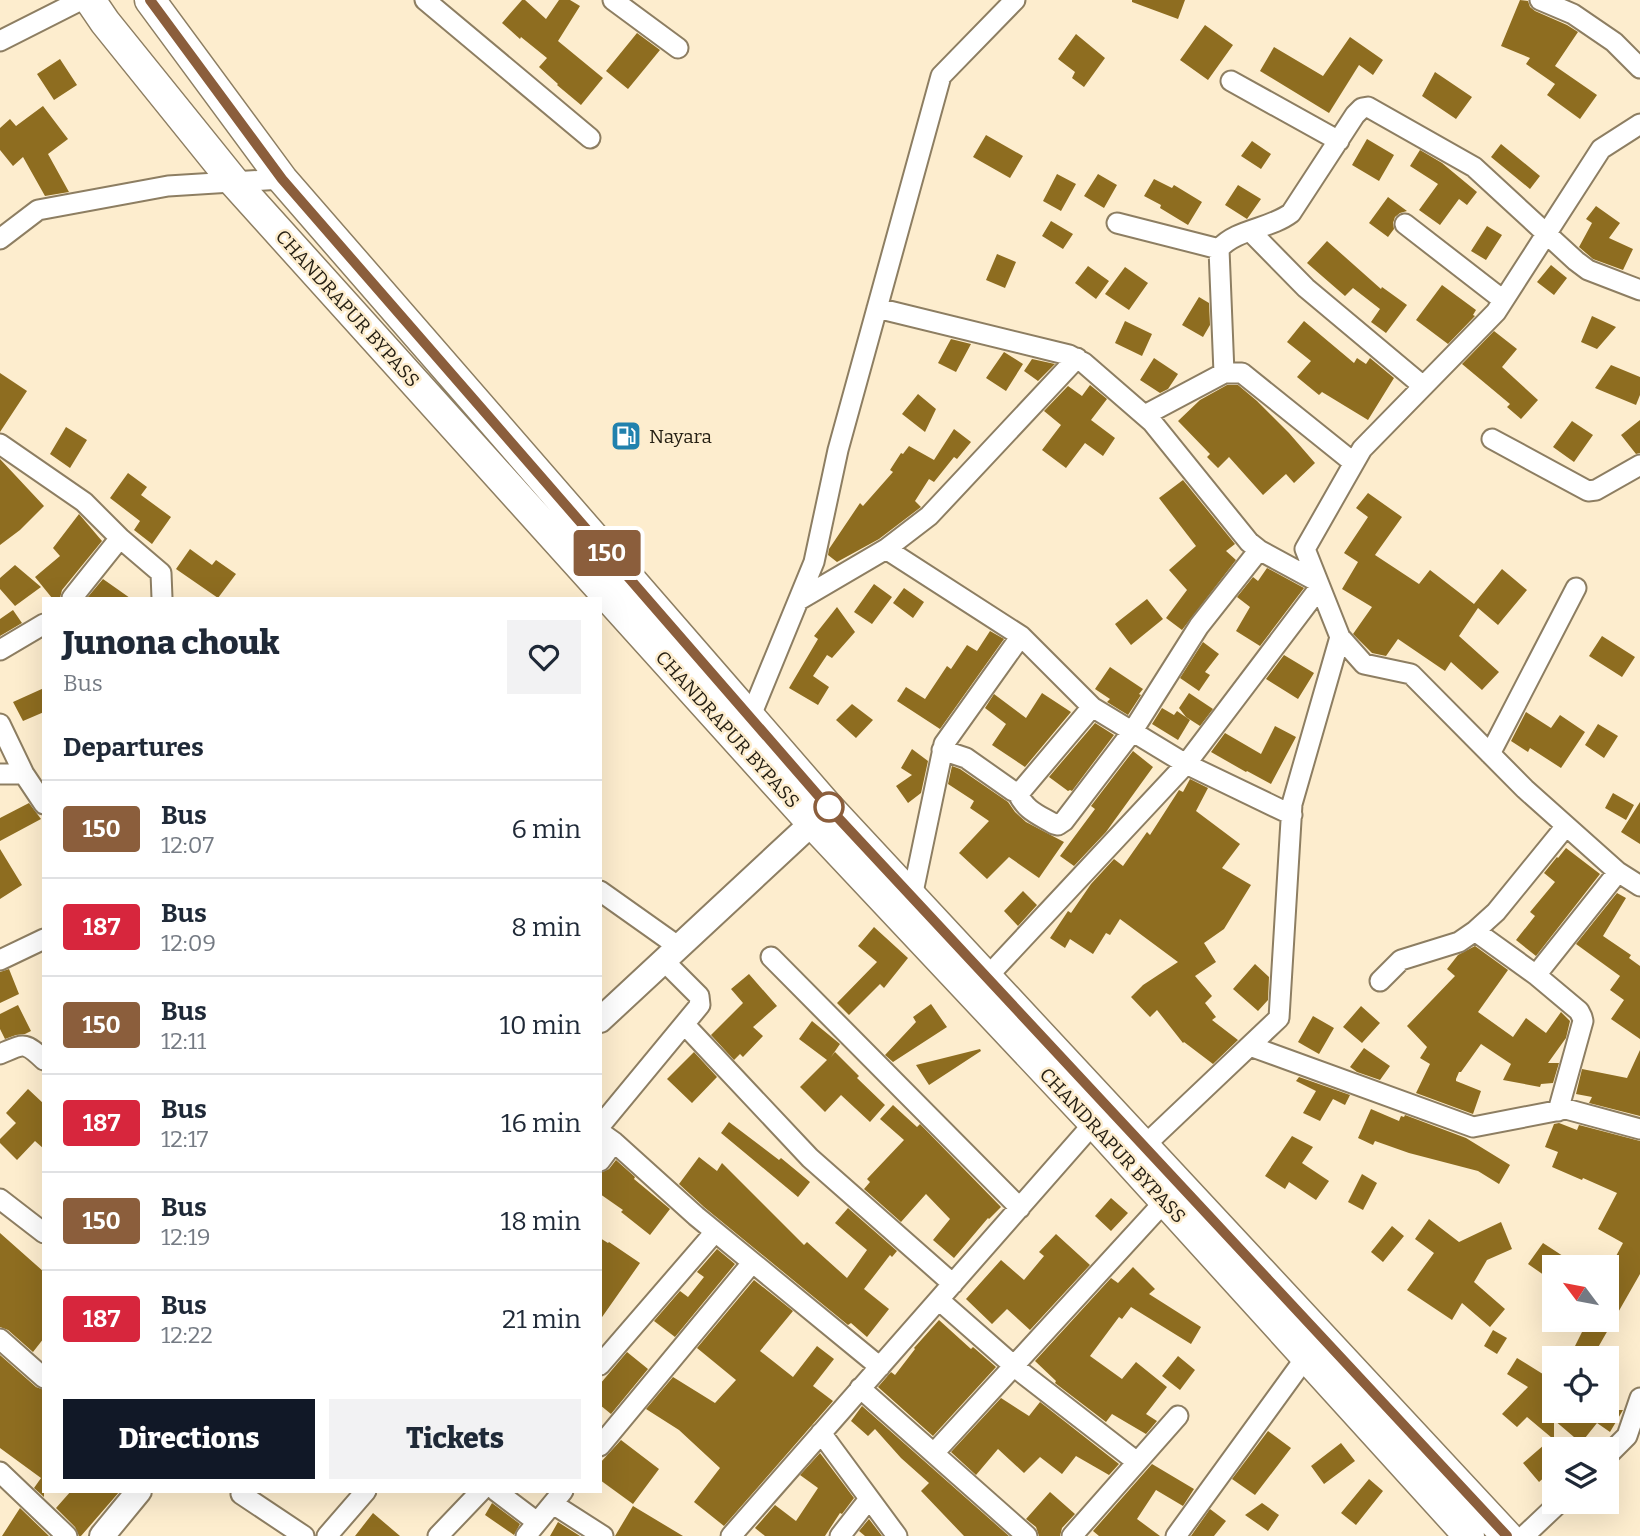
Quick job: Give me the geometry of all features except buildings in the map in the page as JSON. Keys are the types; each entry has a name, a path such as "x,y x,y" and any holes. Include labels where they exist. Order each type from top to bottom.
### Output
{"highway":[{"name":"CHANDRAPUR BYPASS","path":"90,0 234,182 1101,1115 1144,1146 1507,1536"},
{"name":"CHANDRAPUR BYPASS","path":"150,0 282,179 751,718 821,815 912,897 987,977 1101,1115 1165,1201 1469,1536"}],"main road":[{"path":"602,1018 821,815"},
{"path":"102,1536 137,1493"}],"street":[{"path":"0,41 81,0"},
{"path":"425,0 590,138"},
{"path":"613,0 678,48"},
{"path":"1540,0 1577,7 1640,68"},
{"path":"751,718 814,562 838,450 942,76 1002,4"},
{"path":"1231,81 1339,141"},
{"path":"1224,373 1219,249 1226,241 1283,220 1292,213 1362,108 1375,110 1474,167 1588,270 1640,290"},
{"path":"1640,124 1601,149 1496,312 1362,449 1305,549 1340,636 1364,664 1410,674 1525,789 1618,872 1640,886"},
{"path":"0,239 38,210 168,186 282,179"},
{"path":"1116,223 1219,249"},
{"path":"1405,224 1503,300"},
{"path":"1251,232 1306,288 1423,386"},
{"path":"877,308 1077,358 1144,415 1240,533 1259,550 1319,584"},
{"path":"799,600 886,549 929,516 1077,358"},
{"path":"1144,415 1224,373 1242,373 1354,463"},
{"path":"1492,439 1588,491 1596,490 1640,465"},
{"path":"0,444 84,502 161,573 162,597"},
{"path":"73,597 120,538"},
{"path":"886,549 1021,636 1092,707 1186,764 1292,815"},
{"path":"1017,792 1022,803 1028,808 1058,825 1064,821 1132,732 1196,630 1259,550"},
{"path":"987,977 1186,764 1319,584"},
{"path":"1490,754 1576,587"},
{"path":"0,650 42,625"},
{"path":"912,897 942,750 947,738 1021,636"},
{"path":"1144,1146 1279,1018 1293,804 1340,636"},
{"path":"942,750 966,758 1013,792 1017,792 1025,788 1092,707"},
{"path":"0,724 24,774 42,801"},
{"path":"0,774 24,774"},
{"path":"1380,981 1401,960 1459,942 1475,931 1496,912 1566,826"},
{"path":"1536,975 1618,872"},
{"path":"602,893 672,954 701,1000 699,1008 602,1124"},
{"path":"1475,931 1536,975 1583,1017 1558,1111"},
{"path":"0,960 42,940"},
{"path":"771,957 1020,1208"},
{"path":"685,1025 810,1158 953,1284"},
{"path":"0,1054 27,1046 42,1058"},
{"path":"1250,1046 1473,1127 1566,1109 1640,1129"},
{"path":"731,1536 1101,1115"},
{"path":"602,1154 607,1137 715,1232 880,1367"},
{"path":"0,1199 42,1231"},
{"path":"934,1454 1165,1201"},
{"path":"602,1363 715,1232"},
{"path":"602,1444 752,1262"},
{"path":"939,1300 1013,1365 1137,1462"},
{"path":"0,1339 42,1376"},
{"path":"1176,1536 1306,1357"},
{"path":"860,1388 1027,1536"},
{"path":"1619,1444 1627,1436 1640,1398"},
{"path":"1072,1536 1178,1416"},
{"path":"821,1433 897,1536"},
{"path":"0,1472 67,1536"},
{"path":"327,1536 364,1493"},
{"path":"438,1536 479,1493"},
{"path":"498,1493 532,1529 558,1497 603,1536"},
{"path":"241,1494 304,1536"},
{"path":"840,1536 869,1499"},
{"path":"1524,1536 1547,1514"}],"bus line":[{"name":"150","path":"150,0 282,179 829,808 1507,1536"}],"place":[{"name":"Nayara","path":"626,436"}]}
